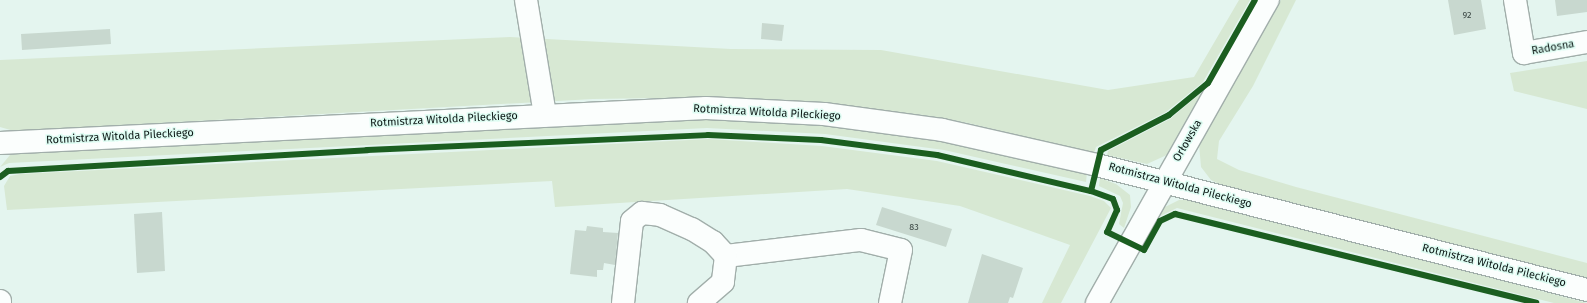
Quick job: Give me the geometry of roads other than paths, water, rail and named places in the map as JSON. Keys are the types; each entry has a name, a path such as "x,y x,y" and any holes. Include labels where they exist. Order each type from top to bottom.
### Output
{"street":[{"path":"526,0 545,115"},
{"name":"Orłowska","path":"1097,303 1268,0"},
{"name":"Radosna","path":"1515,0 1524,53 1587,42"},
{"name":"Rotmistrza Witolda Pileckiego","path":"0,143 706,108 824,114 942,130 1097,165 1587,290"},
{"path":"623,303 632,221 642,213 660,215 692,229 713,242 726,256 723,282 699,303"},
{"path":"726,256 862,240 901,250 890,303"}]}
